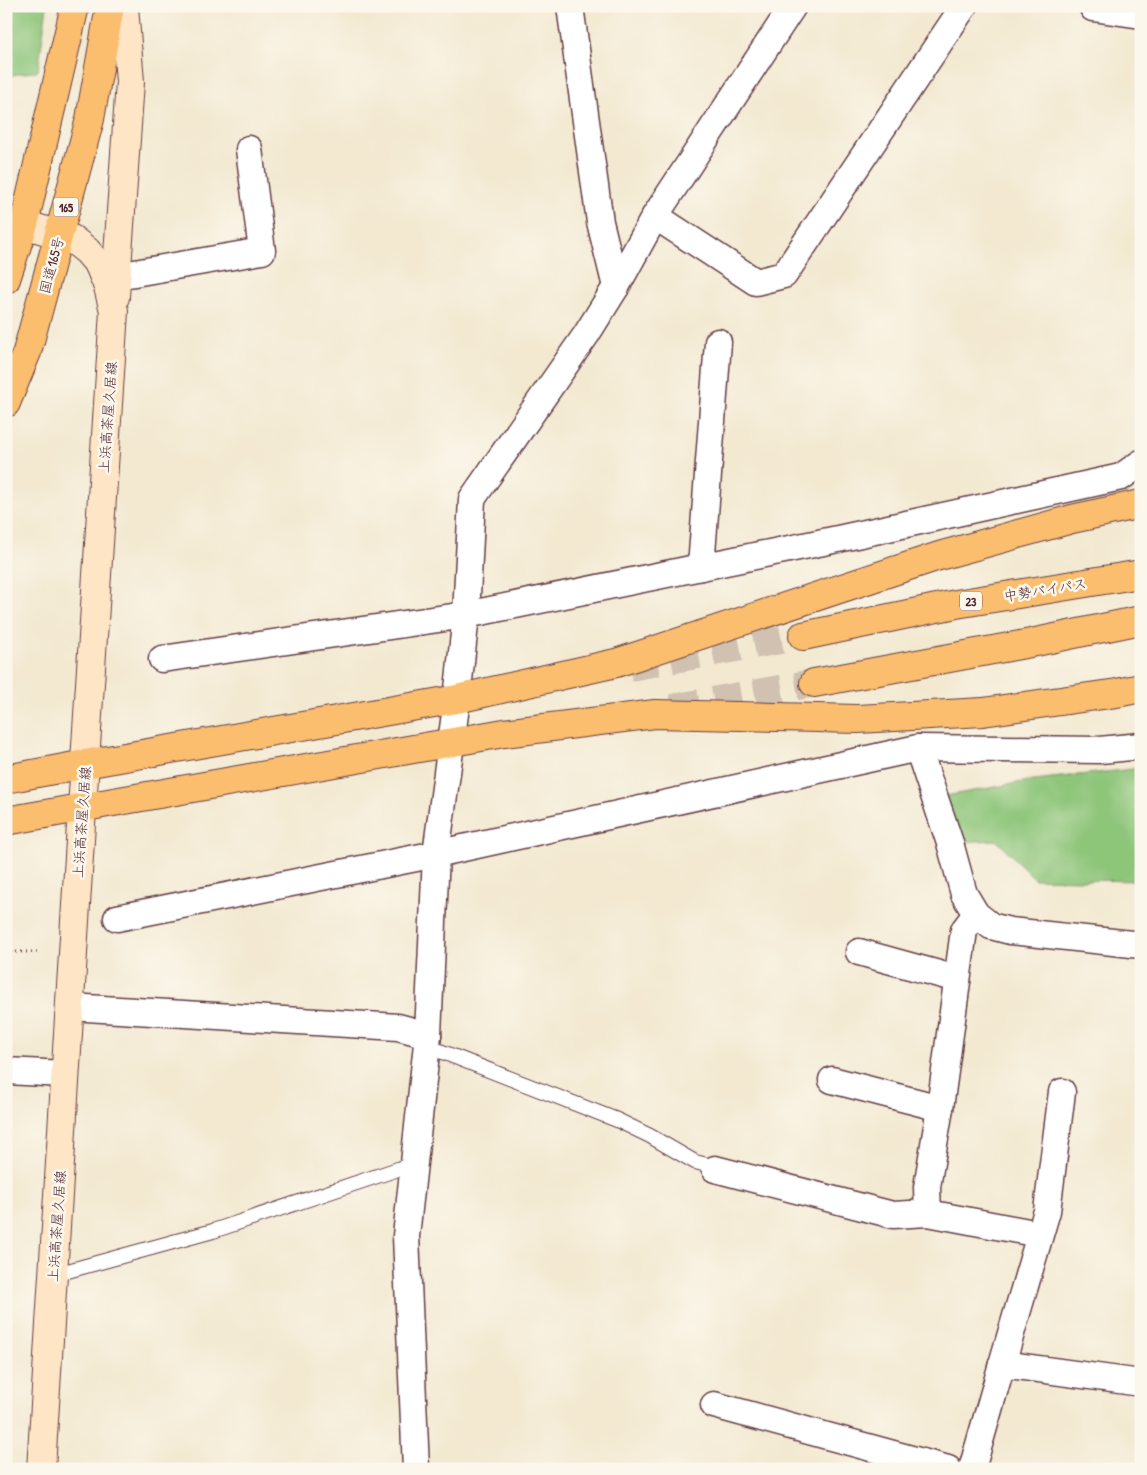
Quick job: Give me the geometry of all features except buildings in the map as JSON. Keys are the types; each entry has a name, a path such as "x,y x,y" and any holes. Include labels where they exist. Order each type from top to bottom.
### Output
{"highway":[{"path":"6,279 15,225 75,6"},
{"name":"国道165号","path":"6,404 27,352 90,119 110,6"},
{"path":"6,779 457,699 616,663 938,556 1072,519 1141,504"},
{"name":"中勢バイパス","path":"804,636 956,604 1141,574"},
{"path":"814,683 1032,643 1141,620"},
{"path":"6,821 504,733 655,714 858,719 982,712 1141,688"}],"main road":[{"path":"114,311 130,82 124,6"},
{"name":"上浜高茶屋久居線","path":"15,225 72,239 86,251 99,265 114,311 41,1469"}],"street":[{"path":"570,6 600,222 616,287"},
{"path":"416,1469 406,1236 428,1041 436,854 457,699 466,614 472,499 586,335 616,287 655,216 793,6"},
{"path":"655,216 756,282 784,275 960,7"},
{"path":"1093,8 1141,15"},
{"path":"116,276 262,251 249,149"},
{"path":"701,567 718,342"},
{"path":"162,659 466,614 701,567 1121,477 1141,463"},
{"path":"117,918 436,854 918,748 1100,750 1141,746"},
{"path":"918,748 950,843 964,894 976,914 991,926 1010,931 1141,945"},
{"path":"928,1213 927,1187 940,1108 964,930 976,914"},
{"path":"859,952 957,979"},
{"path":"70,1006 398,1027 428,1041"},
{"path":"6,1072 66,1074"},
{"path":"832,1080 940,1108"},
{"path":"972,1469 1047,1211 1062,1092"},
{"path":"715,1170 892,1215 928,1213 1039,1234"},
{"path":"1002,1364 1141,1383"},
{"path":"714,1405 948,1469"}],"lane":[{"path":"428,1041 617,1120 650,1136 694,1162 711,1166 715,1170"},
{"path":"53,1275 213,1231 413,1164"}],"path":[{"path":"6,952 38,952"}],"green space":[{"path":"6,6 47,6 38,71 6,76"},
{"path":"1141,768 1141,881 1035,879 996,840 960,842 940,797 1034,780"}],"tunnel":[{"path":"630,667 803,636"},
{"path":"672,708 814,683"}]}
